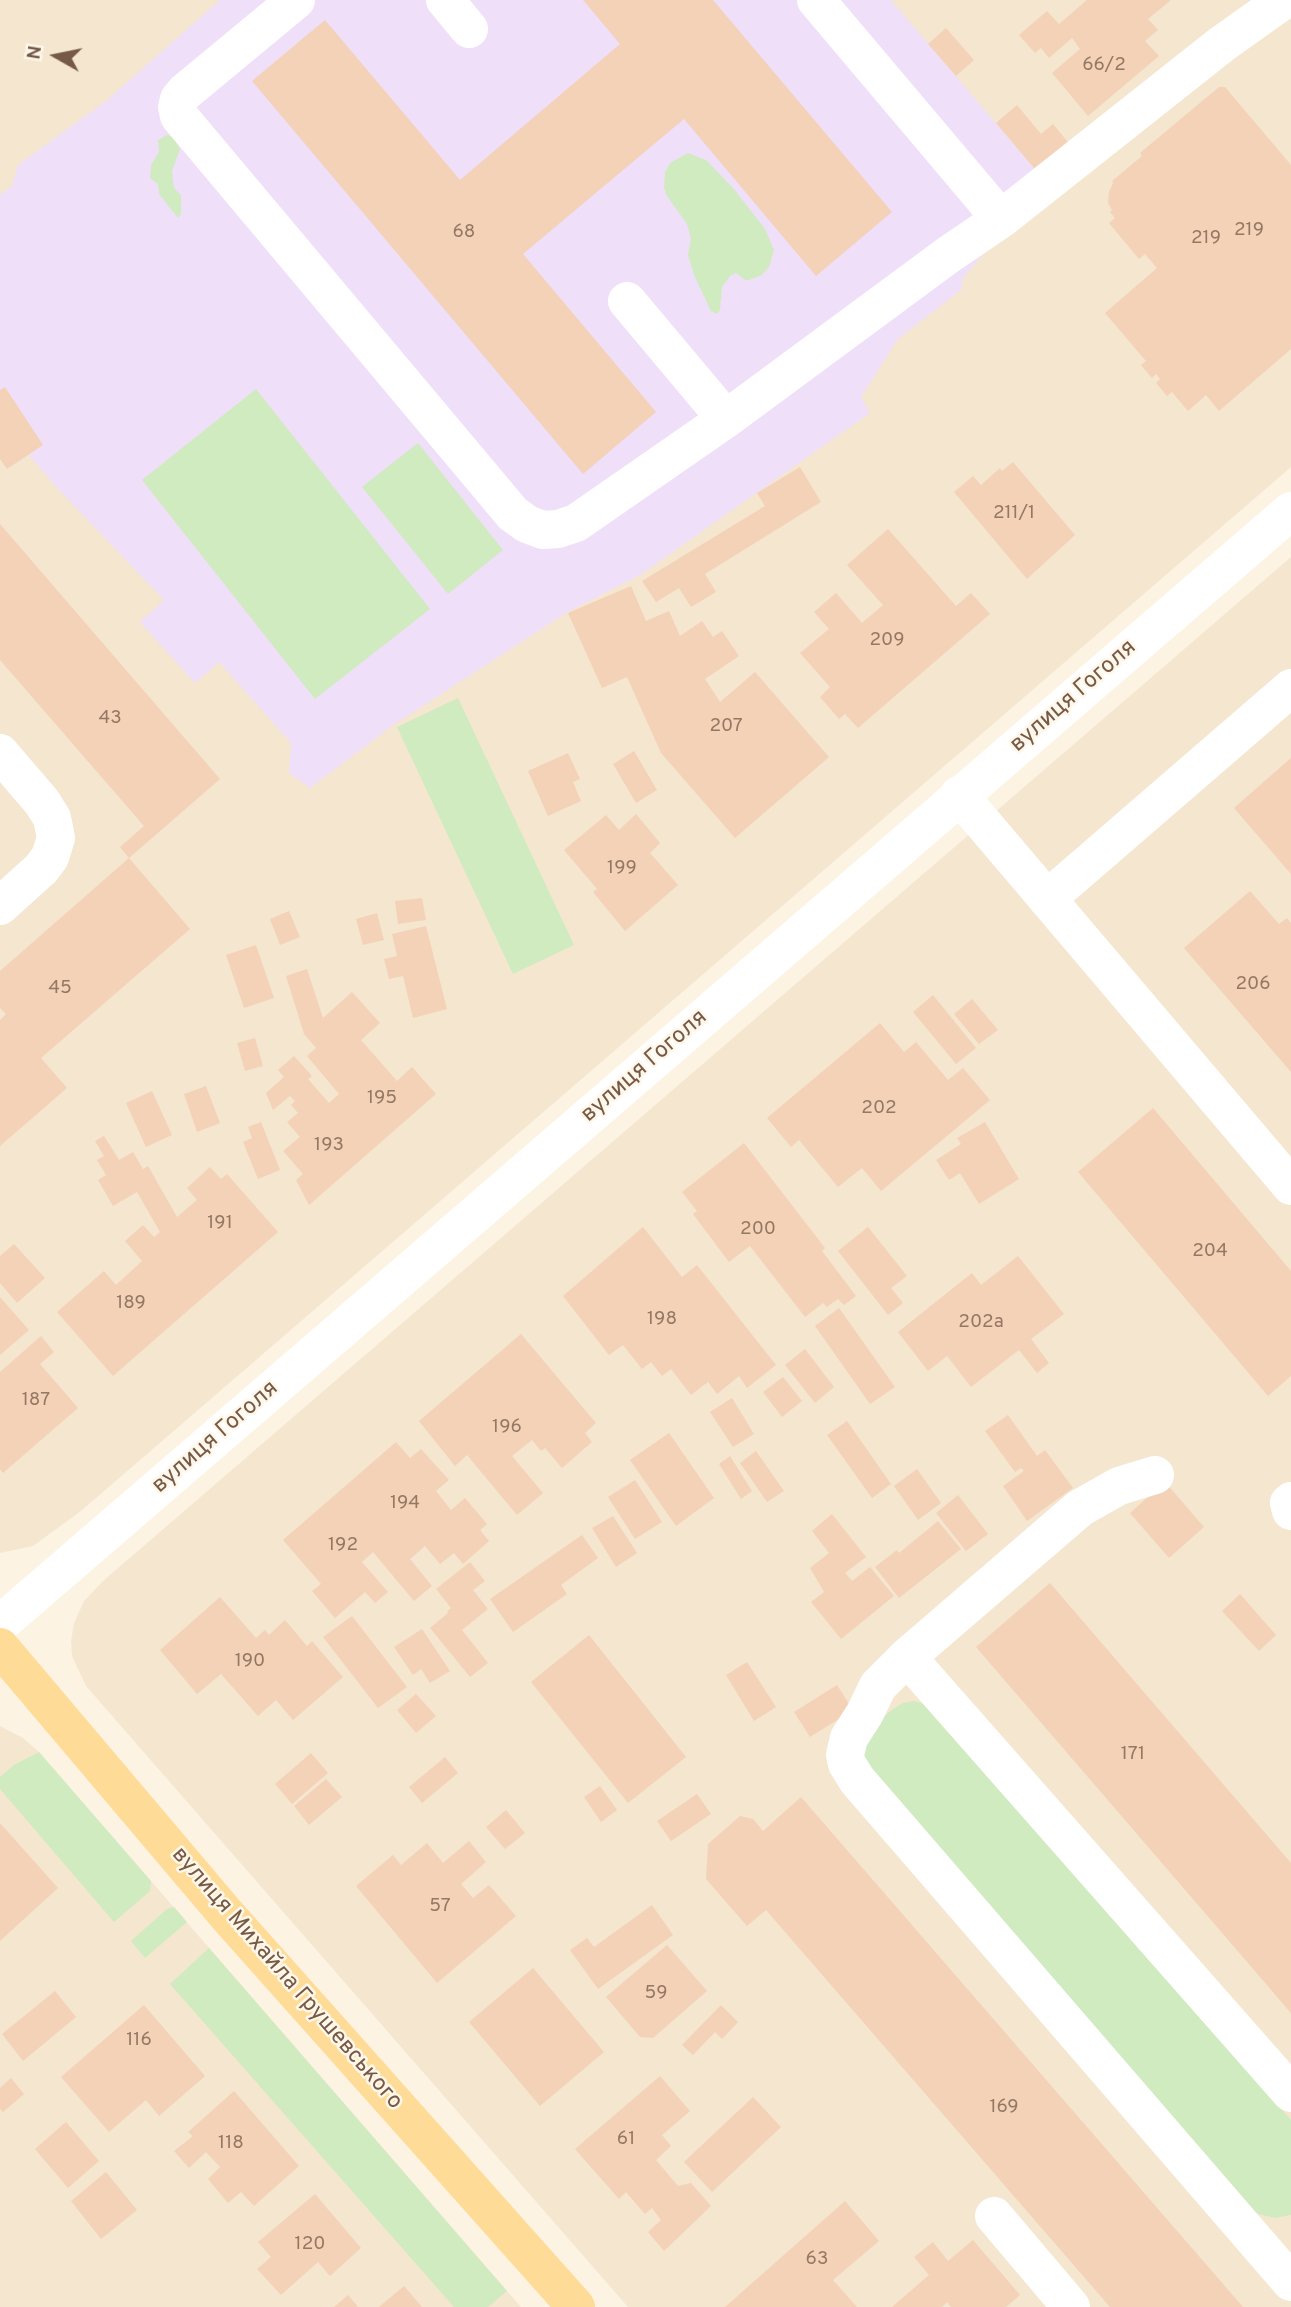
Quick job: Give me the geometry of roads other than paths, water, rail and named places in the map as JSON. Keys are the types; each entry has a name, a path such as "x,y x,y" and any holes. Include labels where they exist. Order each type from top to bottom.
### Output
{"main road":[{"name":"вулиця Михайла Грушевського","path":"0,1647 226,1914 576,2307"}],"street":[{"path":"296,0 185,92 179,99 178,116 513,514 527,524 543,530 558,529 576,523 726,419 1001,219 1222,44 1284,0"},
{"path":"445,0 469,29"},
{"path":"816,0 1001,219"},
{"path":"627,301 726,419"},
{"name":"вулиця Гоголя","path":"0,1624 1291,511"},
{"path":"1047,899 1291,688"},
{"path":"0,753 42,802 52,818 56,838 50,857 41,869 0,906"},
{"path":"959,795 1291,1186"},
{"path":"1155,1475 1119,1486 1080,1508 907,1657 878,1686 865,1713 852,1730 845,1755 852,1772 1287,2268"},
{"path":"1291,1501 1291,1511"},
{"path":"907,1657 1291,2093"},
{"path":"994,2216 1072,2307"}]}
